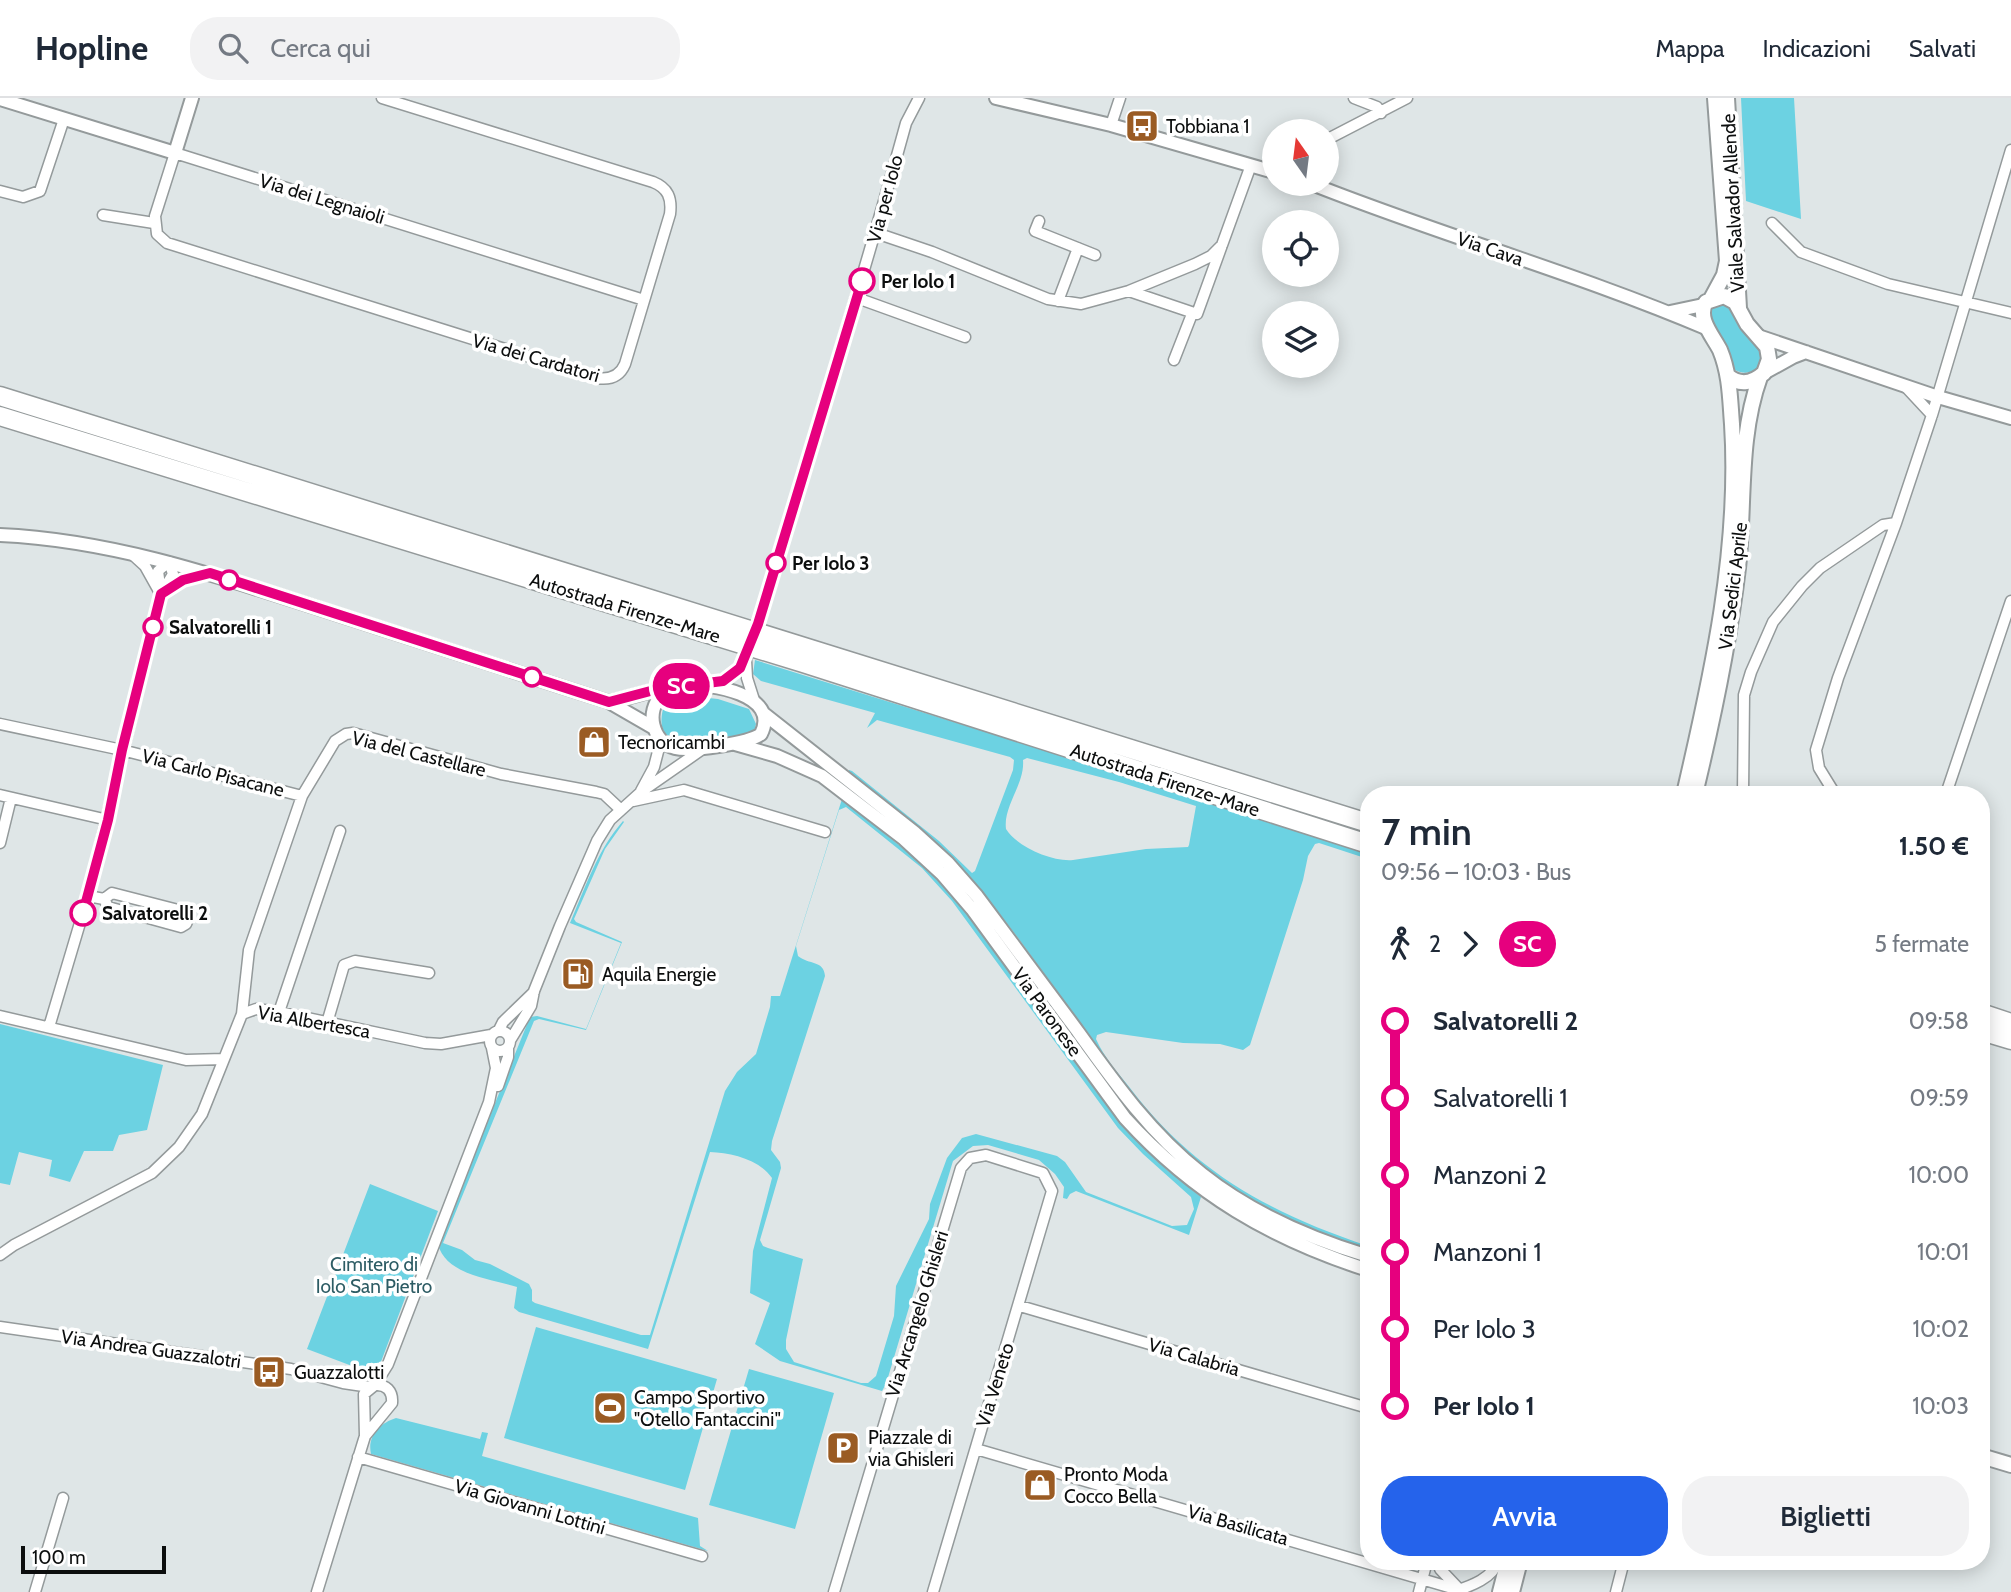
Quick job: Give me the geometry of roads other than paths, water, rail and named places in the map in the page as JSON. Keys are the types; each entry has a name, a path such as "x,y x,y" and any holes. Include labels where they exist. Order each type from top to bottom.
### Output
{"highway":[{"name":"Autostrada Firenze-Mare","path":"0,396 1360,820"},
{"name":"Autostrada Firenze-Mare","path":"0,416 803,663 1360,841"},
{"path":"1990,1016 2011,1023"},
{"path":"1990,1034 2011,1040"}],"main road":[{"name":"Viale Salvador Allende","path":"1707,302 1724,275 1727,261 1715,98"},
{"name":"Viale Salvador Allende","path":"1727,98 1739,308"},
{"path":"1707,302 1728,296 1758,336"},
{"name":"Via Sedici Aprile","path":"1686,786 1710,671 1727,562 1732,478 1728,376 1719,348 1704,320 1707,302"},
{"name":"Via Sedici Aprile","path":"1697,786 1728,638 1738,566 1747,425 1769,353 1767,346 1758,336"},
{"path":"1728,376 1737,382 1744,382 1762,375"},
{"path":"1990,1450 2011,1456"},
{"path":"1990,1459 2011,1465"},
{"path":"1500,1592 1506,1570"},
{"path":"1512,1592 1518,1570"}],"street":[{"path":"103,215 154,223 192,98"},
{"name":"Via dei Cardatori","path":"154,223 157,234 167,243 604,379 623,370 671,208 669,197 661,186 382,98"},
{"name":"Via per Iolo","path":"758,624 857,298 906,123 919,98"},
{"path":"996,98 1111,125 1262,168"},
{"path":"1111,125 1120,98"},
{"path":"1354,98 1374,101 1381,113"},
{"path":"1339,134 1407,98"},
{"name":"Via dei Legnaioli","path":"0,99 644,300"},
{"path":"0,191 23,197 40,191 64,119"},
{"path":"1830,786 1819,768 1816,750 1838,678 1896,523 1938,397 2011,150"},
{"path":"1129,291 1197,314 1251,165"},
{"name":"Via Cava","path":"1339,195 1391,216 1670,312 1708,329"},
{"path":"1039,221 1035,231 1095,254"},
{"path":"1772,223 1801,252 1888,284 2011,313"},
{"path":"876,233 1058,301 1081,304 1094,303 1129,291 1203,260 1222,245"},
{"path":"1058,301 1078,248"},
{"path":"857,298 965,337"},
{"path":"1670,312 1707,302"},
{"path":"1174,360 1192,314"},
{"path":"1758,336 1938,397 2011,418"},
{"path":"1762,375 1793,356 1806,352"},
{"path":"1905,386 1932,415"},
{"path":"1743,786 1744,695 1773,622 1820,568 1882,525 1896,523"},
{"path":"0,535 41,537 130,552 210,573 609,702 653,728 661,740 676,748 750,741 761,734 764,713"},
{"path":"130,552 145,566 161,594"},
{"path":"49,1027 108,820 122,750 161,594 173,574 169,562"},
{"path":"161,594 183,580 210,573"},
{"path":"1949,786 2011,601"},
{"path":"609,702 676,686 723,681 735,674 746,658 747,678 754,700"},
{"path":"700,685 754,700"},
{"path":"653,728 657,702 662,695 676,686"},
{"name":"Via Paronese","path":"754,700 764,713 914,832 958,873 1128,1100 1158,1135 1216,1185 1269,1217 1311,1236 1360,1253"},
{"name":"Via Carlo Pisacane","path":"0,723 122,750 302,796"},
{"name":"Via del Castellare","path":"242,1014 249,950 302,796 335,741 346,734 353,733 501,774 604,794 623,807"},
{"path":"641,792 654,767 661,740"},
{"name":"Via Paronese","path":"735,744 777,756 822,776 904,839 942,874 972,909 1125,1118 1158,1153 1192,1182 1272,1233 1322,1255 1360,1267"},
{"path":"492,1048 502,1051 509,1044 531,1006 534,991 597,841 610,820 641,792 708,746"},
{"path":"682,764 679,779 684,790"},
{"path":"623,807 644,798 684,790 825,832"},
{"path":"0,843 5,796 108,820"},
{"path":"279,1012 340,831"},
{"path":"88,896 104,899 112,893 186,912 189,917 186,925 181,927 108,907 104,899"},
{"path":"143,917 147,902"},
{"path":"327,1023 344,965 348,962 429,973"},
{"path":"489,1102 496,1068 490,1042 503,1023 534,991"},
{"name":"Via Albertesca","path":"0,1255 14,1245 152,1173 179,1147 202,1114 242,1014 256,1009 279,1012 442,1044 495,1033"},
{"path":"0,1016 186,1060 224,1059"},
{"path":"317,1592 365,1436 364,1394 388,1364 508,1057 508,1033 495,1033"},
{"name":"Via Arcangelo Ghisleri","path":"834,1592 961,1168 970,1158 986,1155 1034,1169 1047,1178"},
{"name":"Via Veneto","path":"933,1592 1051,1200 1052,1191 1047,1178"},
{"name":"Via Calabria","path":"1020,1306 1360,1406"},
{"name":"Via Andrea Guazzalotri","path":"0,1327 291,1369 343,1383 372,1386"},
{"path":"365,1436 392,1403 388,1389 388,1364"},
{"name":"Via Andrea Guazzalotri","path":"343,1383 364,1406"},
{"path":"372,1386 388,1389"},
{"path":"364,1406 373,1414 383,1414"},
{"name":"Via Basilicata","path":"976,1449 1360,1560"},
{"name":"Via Giovanni Lottini","path":"358,1457 702,1556"},
{"path":"35,1592 62,1498"},
{"name":"Via Basilicata","path":"1394,1570 1457,1591"},
{"path":"1419,1592 1424,1570"},
{"path":"1441,1570 1457,1591 1478,1583 1494,1570"},
{"path":"1616,1592 1621,1570"}],"place":[{"name":"Tobbiana 1","path":"1142,126"},
{"name":"Per Iolo 1","path":"862,281"},
{"name":"Per Iolo 3","path":"776,563"},
{"name":"Salvatorelli 1","path":"153,627"},
{"name":"Tecnoricambi","path":"594,742"},
{"name":"Salvatorelli 2","path":"83,913"},
{"name":"Aquila Energie","path":"578,974"},
{"name":"Guazzalotti","path":"269,1372"},
{"name":"Campo Sportivo \"Otello Fantaccini\"","path":"610,1408"},
{"name":"Piazzale di via Ghisleri","path":"843,1448"},
{"name":"Pronto Moda Cocco Bella","path":"1040,1485"}],"park label":[{"name":"Cimitero di Iolo San Pietro","path":"374,1275"}]}
